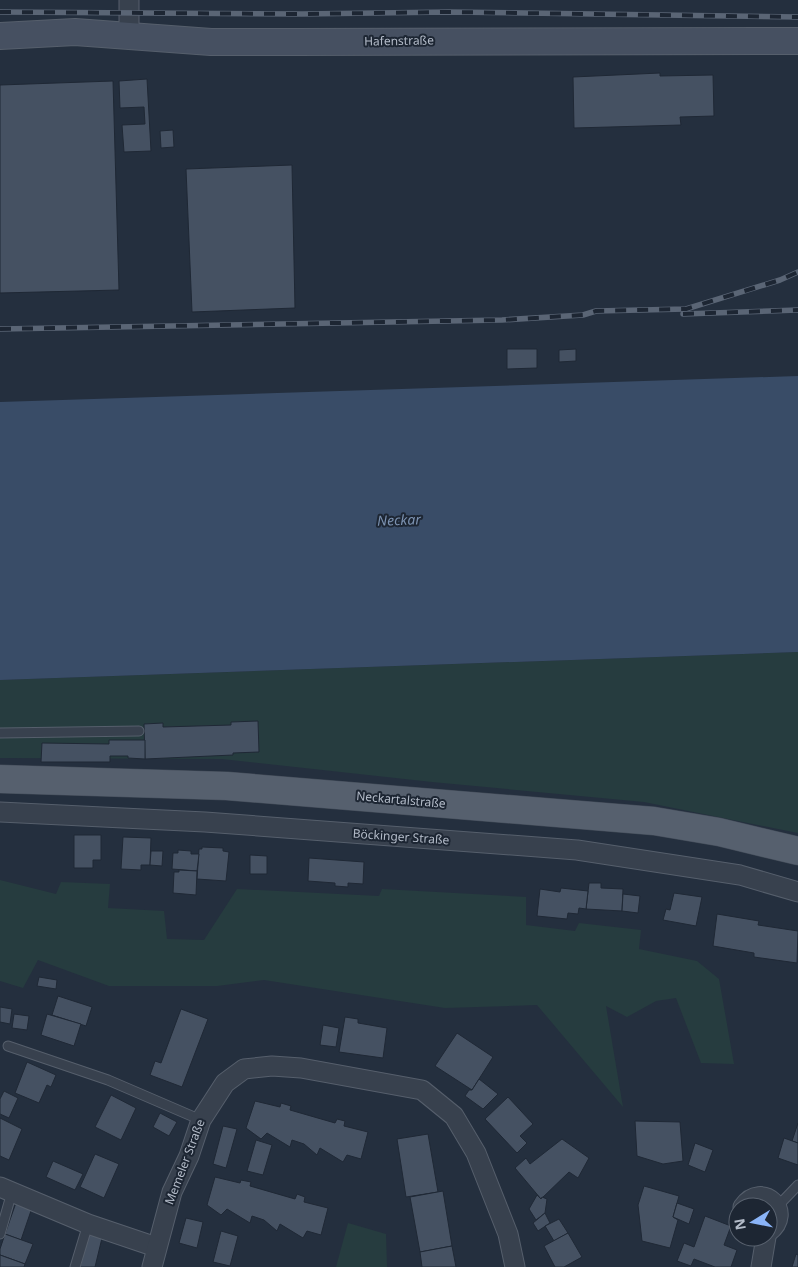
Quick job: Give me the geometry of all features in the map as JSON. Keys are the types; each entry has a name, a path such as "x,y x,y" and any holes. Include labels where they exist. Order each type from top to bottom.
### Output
{"main road":[{"name":"Hafenstraße","path":"0,36 67,32 211,42 798,41"},
{"name":"Neckartalstraße","path":"0,779 227,786 654,821 719,832 798,852"}],"street":[{"path":"129,0 129,35"},
{"name":"Böckinger Straße","path":"0,812 205,822 577,850 740,875 798,892"},
{"name":"Memeler Straße","path":"152,1267 172,1192 201,1120 225,1083 244,1069 272,1066 300,1068 422,1090 454,1116 476,1153 508,1234 515,1267"},
{"path":"6,1189 88,1224 156,1247"},
{"path":"761,1267 764,1247"}],"lane":[{"path":"0,733 139,731"},
{"path":"8,1046 108,1080 201,1120"},
{"path":"778,1206 798,1185"},
{"path":"0,1234 6,1189"},
{"path":"75,1267 88,1224"}],"green space":[{"path":"798,652 798,833 644,802 432,782 222,759 0,758 0,680"},
{"path":"0,880 56,894 61,882 110,884 108,908 164,911 167,939 204,940 237,889 379,896 382,889 526,897 526,925 575,931 579,923 641,930 639,949 697,961 719,979 734,1064 701,1063 676,998 656,1001 627,1017 606,1006 623,1107 537,1005 445,1008 264,980 217,986 109,986 38,960 23,988 0,981"},
{"path":"348,1223 386,1234 387,1267 336,1267"}],"water":[{"name":"Neckar","path":"798,376 798,652 0,680 0,402"}],"building":[{"path":"660,73 660,76 713,75 714,116 680,117 681,125 574,128 573,77"},
{"path":"147,79 151,151 124,152 122,125 145,124 144,107 120,108 119,81"},
{"path":"113,81 119,290 0,293 0,85"},
{"path":"173,130 174,147 161,148 160,131"},
{"path":"292,165 295,308 192,312 186,169"},
{"path":"507,349 537,349 537,368 507,369"},
{"path":"576,349 576,361 559,362 559,350"},
{"path":"258,721 259,752 145,759 144,724 163,723 163,727 231,725 231,722"},
{"path":"109,740 145,740 145,759 128,758 128,756 110,756 110,762 41,762 42,743 109,744"},
{"path":"74,835 101,835 101,860 93,860 93,868 74,868"},
{"path":"123,837 151,838 150,865 141,865 141,870 121,869"},
{"path":"202,847 223,848 223,851 229,852 226,881 197,879 199,849 202,849"},
{"path":"178,850 199,854 197,871 172,869 173,853 178,853"},
{"path":"151,851 163,851 162,866 150,865"},
{"path":"250,855 267,856 267,874 250,874"},
{"path":"309,858 364,862 363,884 348,883 348,887 335,886 335,883 308,881"},
{"path":"179,870 197,871 196,895 173,893 174,872 179,872"},
{"path":"589,883 601,883 601,888 623,889 622,911 586,909"},
{"path":"561,888 588,891 586,909 579,908 578,914 568,913 567,919 537,916 540,889 560,892"},
{"path":"674,893 702,897 696,926 663,920 666,909 670,910"},
{"path":"623,894 640,896 638,913 622,911"},
{"path":"717,914 759,921 758,925 798,931 797,963 754,957 754,953 713,946"},
{"path":"39,977 57,980 56,989 37,986"},
{"path":"58,996 92,1007 86,1026 52,1015"},
{"path":"0,1007 12,1009 10,1024 0,1022"},
{"path":"181,1009 208,1019 182,1087 150,1075 155,1061 161,1063"},
{"path":"14,1014 29,1016 27,1030 12,1028"},
{"path":"47,1014 81,1024 74,1046 41,1035"},
{"path":"345,1017 358,1019 358,1023 387,1028 383,1058 339,1052"},
{"path":"323,1025 339,1028 336,1047 320,1045"},
{"path":"457,1033 493,1057 472,1090 435,1066"},
{"path":"27,1062 56,1075 51,1087 47,1085 39,1103 15,1093"},
{"path":"479,1079 498,1094 483,1109 465,1096 469,1090 472,1090"},
{"path":"4,1091 18,1098 9,1118 0,1114 0,1099"},
{"path":"111,1095 136,1108 121,1140 95,1127"},
{"path":"508,1097 533,1124 520,1136 527,1143 517,1153 485,1119"},
{"path":"255,1101 280,1107 281,1103 291,1106 290,1110 335,1123 337,1119 345,1121 344,1126 368,1132 361,1159 347,1155 343,1162 320,1148 317,1155 304,1144 292,1140 290,1147 267,1133 261,1139 246,1128"},
{"path":"160,1113 177,1122 169,1136 153,1127"},
{"path":"0,1118 22,1129 9,1160 0,1156"},
{"path":"635,1121 680,1122 683,1161 663,1164 637,1156"},
{"path":"798,1123 798,1143 792,1141"},
{"path":"223,1126 237,1129 226,1168 213,1164"},
{"path":"428,1134 438,1192 406,1197 397,1139"},
{"path":"784,1138 798,1143 798,1165 778,1158"},
{"path":"562,1139 589,1158 578,1178 569,1172 541,1199 515,1168 526,1158 530,1164"},
{"path":"256,1140 272,1145 263,1175 247,1171"},
{"path":"695,1143 713,1150 705,1172 688,1165"},
{"path":"95,1154 119,1164 104,1198 80,1187"},
{"path":"53,1161 83,1174 75,1190 46,1177"},
{"path":"215,1177 240,1183 241,1180 251,1182 250,1186 295,1199 297,1194 305,1197 304,1202 328,1208 321,1235 307,1231 303,1238 280,1224 277,1231 264,1220 252,1216 250,1223 227,1209 221,1215 207,1205"},
{"path":"644,1186 679,1196 673,1217 678,1220 670,1248 642,1241 638,1205"},
{"path":"443,1191 452,1246 420,1252 410,1197"},
{"path":"537,1195 541,1199 542,1197 547,1199 545,1213 536,1220 529,1209"},
{"path":"18,1197 34,1202 21,1240 5,1234"},
{"path":"677,1203 694,1209 689,1224 673,1217"},
{"path":"545,1213 550,1223 538,1231 533,1223"},
{"path":"705,1216 728,1225 728,1234 724,1245 737,1250 731,1267 715,1267 694,1259 691,1266 677,1261 684,1243 694,1247"},
{"path":"186,1218 203,1222 197,1248 179,1243"},
{"path":"559,1219 568,1233 554,1241 545,1226"},
{"path":"89,1230 103,1234 95,1267 80,1267"},
{"path":"221,1231 238,1236 230,1266 213,1262"},
{"path":"568,1233 582,1257 564,1267 555,1267 544,1246"},
{"path":"5,1234 33,1244 25,1264 0,1255"},
{"path":"452,1246 456,1267 422,1267 420,1252"},
{"path":"796,1254 798,1255 798,1267 792,1267"},
{"path":"0,1255 25,1264 24,1267 0,1267"}],"railway":[{"path":"0,12 302,14 449,12 798,17"},
{"path":"0,329 502,320 583,315 596,311 686,309 780,280 798,272"},
{"path":"683,314 798,310"}]}
